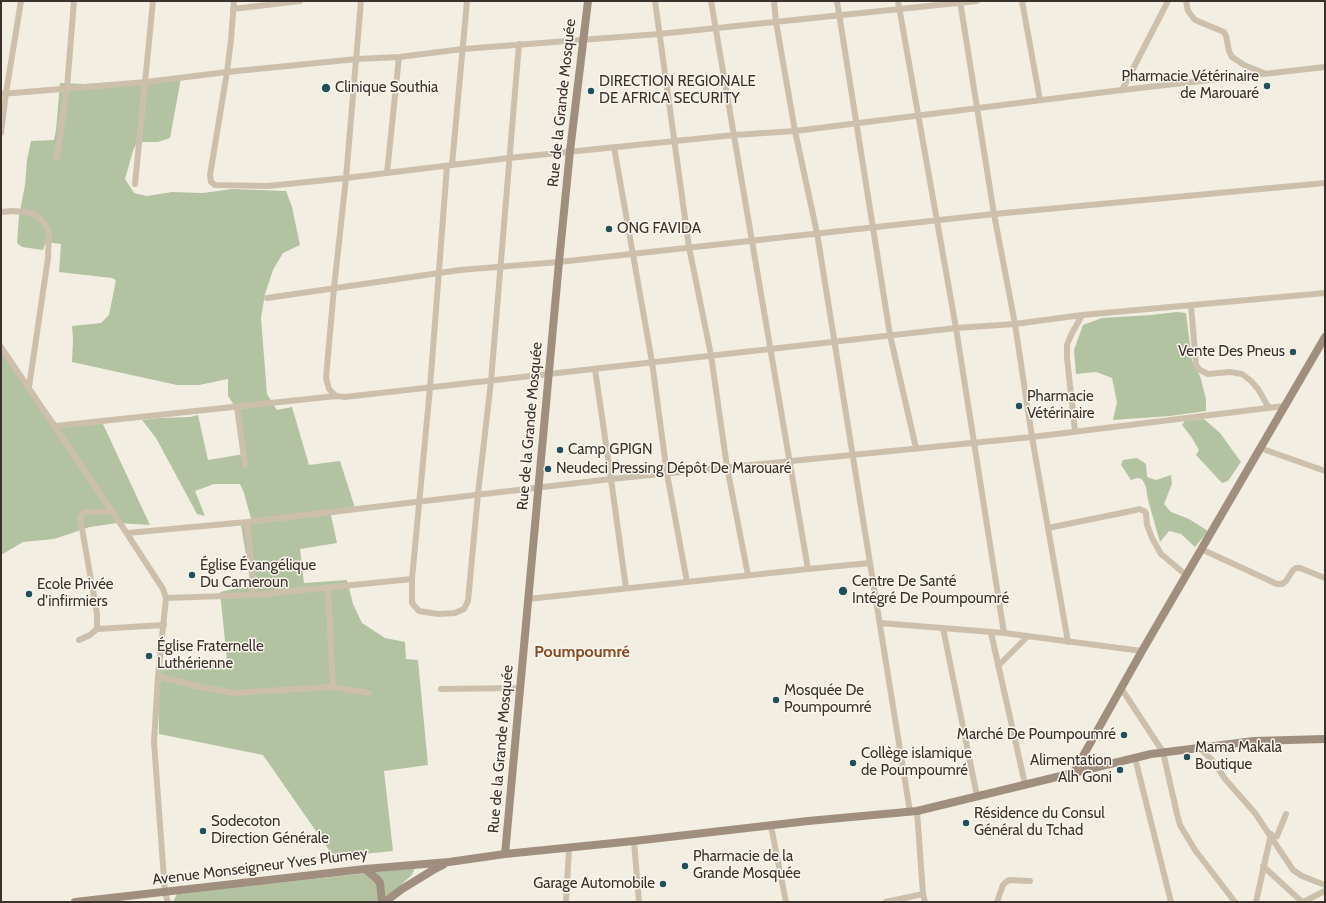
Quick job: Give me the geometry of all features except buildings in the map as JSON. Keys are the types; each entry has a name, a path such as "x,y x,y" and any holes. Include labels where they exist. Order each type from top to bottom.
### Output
{"main road":[{"name":"Rue de la Grande Mosquée","path":"505,854 559,262 570,151 588,1"},
{"path":"1074,772 1142,651 1284,406 1324,343"},
{"path":"385,902 402,888 432,870 449,862 505,854 808,821 913,812 1074,772 1163,752 1254,741 1325,739"},
{"name":"Avenue Monseigneur Yves Plumey","path":"75,902 165,893 254,881 364,869 449,862"},
{"path":"364,869 372,873 380,883 382,902"}],"street":[{"path":"1,133 3,93 20,1"},
{"path":"57,157 67,88 74,1"},
{"path":"135,184 153,1"},
{"path":"234,1 227,72 210,175 211,182 215,185 268,186 570,151 734,135 795,131 918,114 1325,67"},
{"path":"233,9 300,1"},
{"path":"336,396 329,389 326,378 346,178 361,1"},
{"path":"467,1 463,49 449,165 412,579 412,603 419,611 438,614 455,613 464,609 468,601 491,381 519,44"},
{"path":"654,1 689,247 711,355 727,466 748,575"},
{"path":"711,1 808,569"},
{"path":"774,1 776,22 795,131 817,233 870,563 913,812 925,902"},
{"path":"837,1 890,335 916,448"},
{"path":"898,1 956,328 1004,633"},
{"path":"3,93 146,82 227,72 357,59 399,57 463,49 659,34 977,1"},
{"path":"1022,1 1040,100"},
{"path":"1122,90 1168,1"},
{"path":"1186,1 1188,12 1195,20 1224,32 1232,57 1244,65 1266,74"},
{"path":"960,2 994,214 1015,324 1032,437 1068,642"},
{"path":"387,173 399,57"},
{"path":"614,147 652,362 667,474 687,582"},
{"path":"267,298 439,273 500,266 559,262 994,214 1325,183"},
{"path":"1,212 26,212 36,216 45,224 49,234 48,258 29,387"},
{"path":"55,426 336,396 345,397 430,388 956,328 1015,324 1082,315 1325,293"},
{"path":"1191,305 1196,365 1200,370 1208,374 1230,372 1242,374 1258,389 1269,408"},
{"path":"1075,431 1067,358 1067,345 1082,315"},
{"path":"1,347 127,533 163,589 166,598 158,676 154,742 165,893 168,902"},
{"path":"595,369 626,588"},
{"path":"127,533 247,522 727,466 1032,437 1284,406"},
{"path":"237,407 245,465"},
{"path":"1260,448 1325,471"},
{"path":"1048,528 1139,509 1146,513 1147,525 1161,554 1186,575"},
{"path":"97,629 97,614 80,517 84,512 113,512"},
{"path":"247,522 254,595"},
{"path":"1201,549 1277,584 1282,584 1286,581 1296,568 1300,568 1325,578"},
{"path":"528,599 870,563"},
{"path":"166,598 254,595 412,579"},
{"path":"328,587 333,687"},
{"path":"880,623 1004,633 1142,651"},
{"path":"79,640 90,635 97,629 164,625"},
{"path":"943,628 977,796"},
{"path":"991,632 1024,784"},
{"path":"998,666 1028,636"},
{"path":"158,676 200,687 235,693 333,687 369,693"},
{"path":"441,689 520,688"},
{"path":"1121,688 1163,752 1180,825 1195,850 1235,902"},
{"path":"1199,747 1214,762 1225,779 1255,813 1297,873 1325,885"},
{"path":"1135,758 1171,902"},
{"path":"1272,836 1277,836 1286,814"},
{"path":"771,826 786,902"},
{"path":"1256,902 1263,866 1272,836"},
{"path":"634,841 639,902"},
{"path":"566,902 569,848"},
{"path":"1263,866 1303,902 1325,891"},
{"path":"997,902 1006,882 1009,880 1030,881"},
{"path":"886,902 923,894"}],"green space":[{"path":"181,78 170,138 158,142 137,142 125,179 134,193 147,196 172,192 203,193 232,189 286,191 292,207 300,245 283,253 273,270 265,294 261,318 267,394 277,410 292,407 309,465 340,461 356,511 331,515 337,543 300,549 304,583 347,580 353,604 362,623 385,638 405,642 406,659 418,660 428,765 384,771 393,851 334,857 263,755 159,734 158,669 227,660 220,592 251,585 241,525 252,522 240,484 214,484 195,491 205,516 197,514 156,438 142,420 190,417 198,415 208,460 244,454 234,405 228,396 228,379 199,385 177,385 72,362 72,326 101,323 109,315 116,280 112,278 59,272 61,244 46,242 43,250 22,247 17,243 19,216 31,141 54,140 60,83 84,84"},
{"path":"1177,312 1186,313 1192,361 1200,376 1206,399 1206,411 1170,416 1113,420 1117,402 1112,378 1096,372 1076,374 1074,350 1083,325 1102,318"},
{"path":"1,347 24,381 58,425 102,422 150,525 117,523 90,527 54,539 23,542 1,555"},
{"path":"1204,419 1220,433 1241,462 1228,481 1222,483 1196,455 1199,450 1182,425 1185,421"},
{"path":"1137,458 1146,464 1147,477 1156,480 1171,475 1172,484 1164,504 1171,512 1189,519 1208,531 1195,547 1181,534 1169,531 1160,542 1148,500 1146,487 1142,479 1137,478 1131,480 1121,465 1123,460"},
{"path":"413,868 414,870 412,875 381,902 173,902 177,894"}],"place":[{"name":"Pharmacie Vétérinaire de Marouaré","path":"1267,86"},
{"name":"Clinique Southia","path":"326,88"},
{"name":"DIRECTION REGIONALE DE AFRICA SECURITY","path":"591,91"},
{"name":"ONG FAVIDA","path":"609,229"},
{"name":"Vente Des Pneus","path":"1293,352"},
{"name":"Pharmacie Vétérinaire","path":"1019,406"},
{"name":"Camp GPIGN","path":"560,450"},
{"name":"Neudeci Pressing Dépôt De Marouaré","path":"548,469"},
{"name":"Église Évangélique Du Cameroun","path":"192,575"},
{"name":"Centre De Santé Intégré De Poumpoumré","path":"843,591"},
{"name":"Ecole Privée d'infirmiers","path":"29,594"},
{"name":"Église Fraternelle Luthérienne","path":"149,656"},
{"name":"Mosquée De Poumpoumré","path":"776,700"},
{"name":"Marché De Poumpoumré","path":"1124,735"},
{"name":"Mama Makala Boutique","path":"1187,757"},
{"name":"Collège islamique de Poumpoumré","path":"853,763"},
{"name":"Alimentation Alh Goni","path":"1120,770"},
{"name":"Résidence du Consul Général du Tchad","path":"966,823"},
{"name":"Sodecoton Direction Générale","path":"203,831"},
{"name":"Pharmacie de la Grande Mosquée","path":"685,866"},
{"name":"Garage Automobile","path":"663,884"}],"district":[{"name":"Poumpoumré","path":"582,652"}]}
